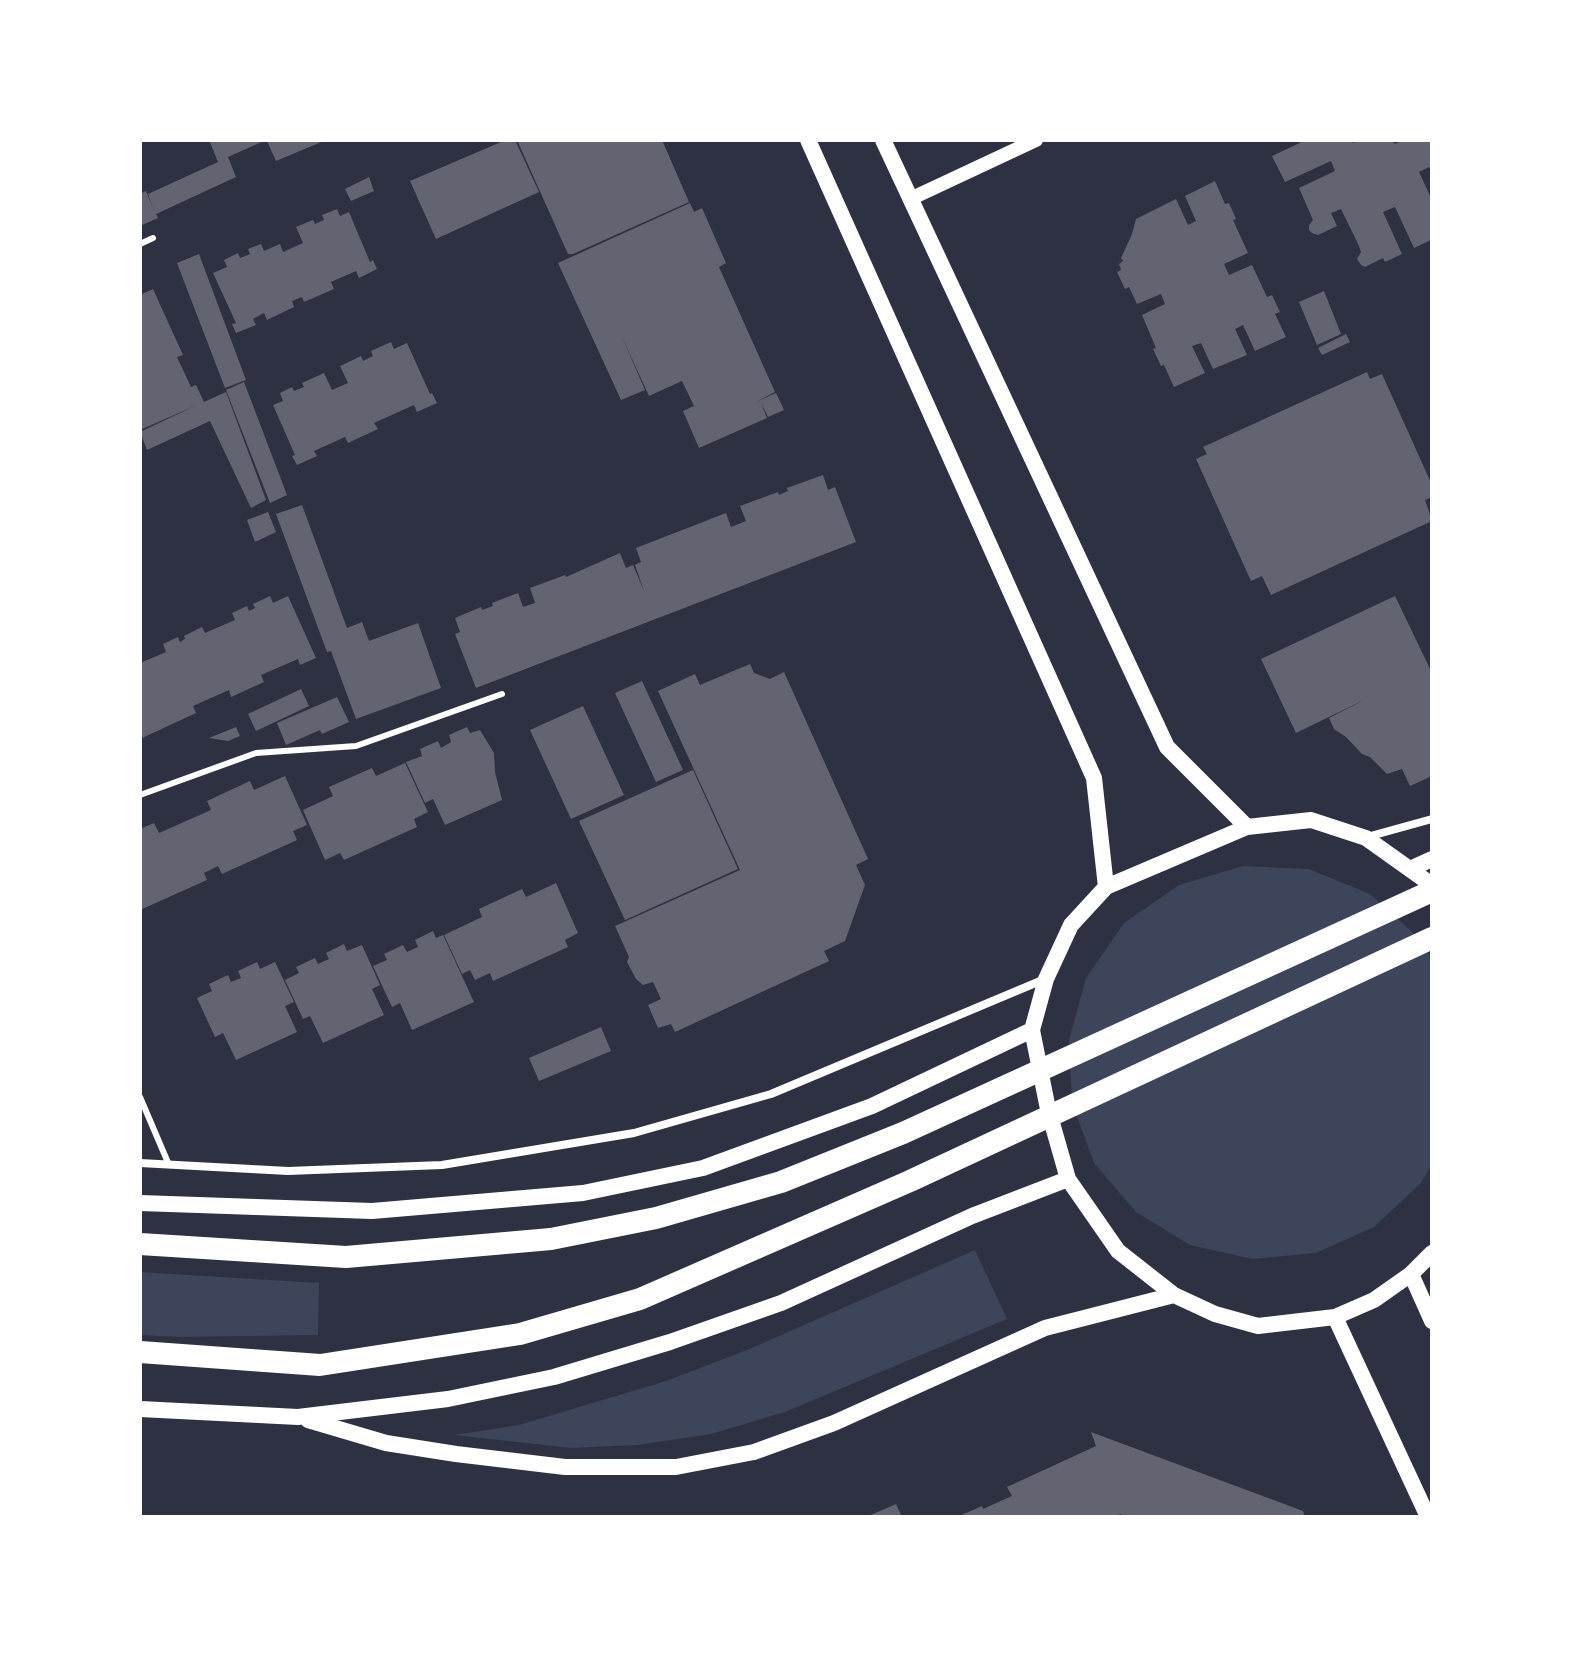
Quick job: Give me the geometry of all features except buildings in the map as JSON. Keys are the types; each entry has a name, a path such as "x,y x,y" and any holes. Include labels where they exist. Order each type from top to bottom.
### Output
{"highway":[{"path":"140,1244 346,1257 551,1239 656,1218 781,1182 903,1133 1432,891"},
{"path":"140,1352 320,1365 520,1334 640,1299 910,1181 1432,938"}],"main road":[{"path":"808,140 1094,778 1106,887"},
{"path":"883,140 1167,747 1247,827"},
{"path":"1432,885 1366,838 1311,820 1247,827 1106,887 1071,925 1046,979 1032,1030 1048,1109 1068,1179 1118,1251 1174,1295 1215,1314 1258,1326 1335,1317 1374,1300 1411,1274 1432,1253"},
{"path":"1410,869 1432,859"},
{"path":"140,1203 372,1211 583,1193 703,1168 872,1106 1032,1030"},
{"path":"140,1409 298,1417 448,1399 539,1380 670,1342 781,1303 972,1216 1068,1179"},
{"path":"1411,1274 1432,1321"},
{"path":"298,1417 386,1443 456,1454 565,1467 676,1467 754,1452 834,1423 1045,1328 1174,1295"},
{"path":"1335,1317 1428,1517"}],"street":[{"path":"910,199 1036,140"},
{"path":"1366,838 1432,819"},
{"path":"140,1163 288,1171 442,1165 634,1133 771,1094 1046,979"}],"lane":[{"path":"140,244 153,238"},
{"path":"140,795 256,753 356,746 502,694"},
{"path":"140,1097 169,1165"}],"shaded area":[{"path":"1243,866 1309,869 1370,894 1420,939 1432,960 1432,1164 1421,1183 1374,1227 1316,1253 1252,1259 1190,1245 1136,1212 1094,1163 1072,1103 1069,1040 1086,978 1124,923 1179,885"},
{"path":"975,1250 1007,1319 785,1412 711,1434 638,1445 571,1448 454,1435 519,1425 666,1381 747,1350"},
{"path":"140,1272 319,1283 318,1335 140,1335"}]}
